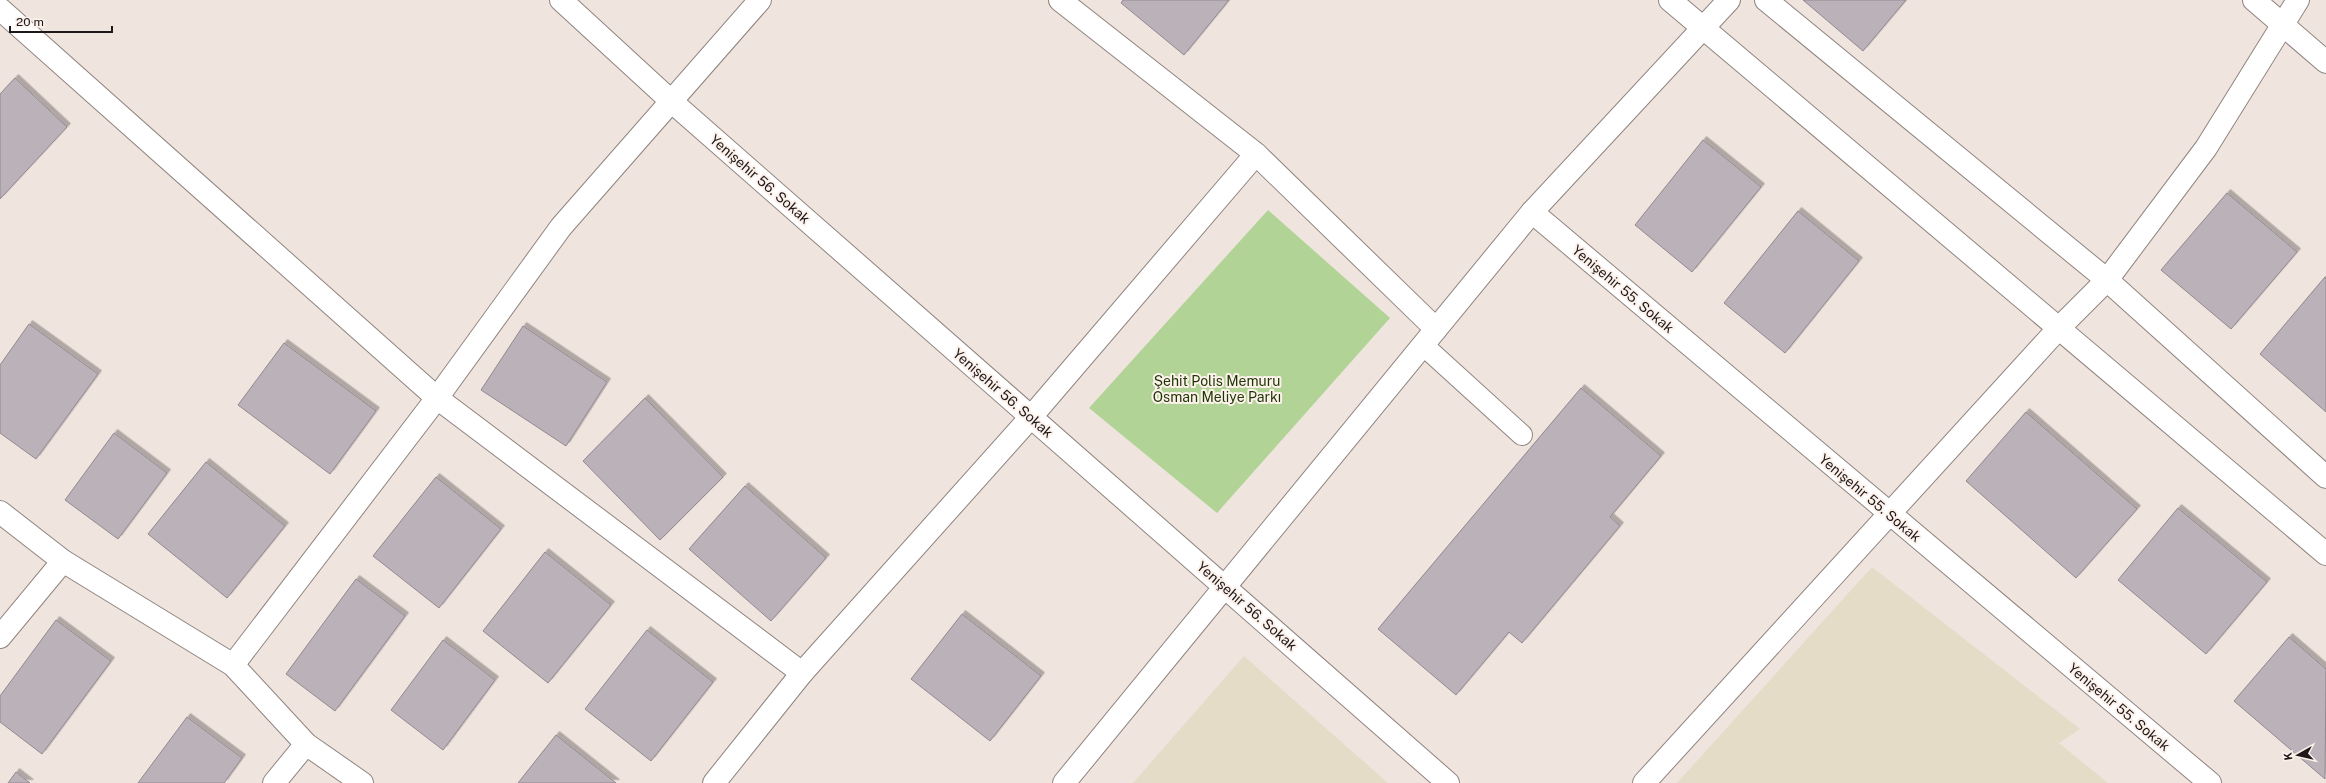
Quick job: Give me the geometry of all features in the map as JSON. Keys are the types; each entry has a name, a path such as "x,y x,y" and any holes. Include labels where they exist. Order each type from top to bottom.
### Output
{"street":[{"path":"0,4 4,0"},
{"name":"Yenişehir 56. Sokak","path":"561,0 671,101 1448,783"},
{"path":"233,665 437,398 561,227 760,0"},
{"path":"1060,0 1256,154 1429,337"},
{"path":"1670,0 1704,27 2058,329 2326,554"},
{"path":"1064,783 1532,212 1729,0"},
{"path":"1766,0 2107,280 2326,477"},
{"path":"2254,0 2326,62"},
{"path":"1644,783 2058,329 2107,280 2206,148 2284,25 2298,0"},
{"path":"0,9 437,398 802,674"},
{"path":"714,783 802,674 1031,417 1256,154"},
{"name":"Yenişehir 55. Sokak","path":"1532,212 2210,783"},
{"path":"0,512 62,561 233,665 306,744 362,783"},
{"path":"0,637 62,561"},
{"path":"274,783 306,744"}],"lane":[{"path":"1429,337 1522,435"}],"shaded area":[{"path":"1872,567 2080,729 2059,743 2108,783 1677,783"},
{"path":"1244,656 1388,783 1133,783"}],"green space":[{"name":"Şehit Polis Memuru Osman Meliye Parkı","path":"1268,210 1390,318 1217,513 1089,408"}],"building":[{"path":"1123,0 1229,0 1184,55 1121,3"},
{"path":"1803,0 1906,0 1863,51"},
{"path":"15,78 67,127 0,199 0,94"},
{"path":"1703,140 1761,187 1692,272 1635,225"},
{"path":"2227,193 2297,252 2231,329 2161,270"},
{"path":"1798,211 1859,261 1785,353 1724,303"},
{"path":"2325,277 2326,279 2326,412 2260,354"},
{"path":"29,324 98,374 36,459 0,433 0,365"},
{"path":"523,326 607,382 566,446 481,390"},
{"path":"284,343 376,411 330,474 238,405"},
{"path":"1581,388 1661,456 1610,517 1620,526 1522,643 1509,632 1456,695 1378,629"},
{"path":"645,398 723,477 660,540 583,461"},
{"path":"2026,412 2137,509 2076,578 1966,481"},
{"path":"114,433 167,473 118,539 65,500"},
{"path":"206,462 285,526 227,598 148,534"},
{"path":"436,477 501,529 439,608 373,556"},
{"path":"745,486 826,558 771,621 689,549"},
{"path":"2178,508 2267,582 2206,654 2118,580"},
{"path":"545,552 611,605 548,683 483,631"},
{"path":"356,579 405,616 335,711 286,674"},
{"path":"962,614 1041,676 990,741 911,679"},
{"path":"56,620 111,661 42,754 0,722 0,696"},
{"path":"647,630 713,682 651,761 585,709"},
{"path":"2289,637 2326,669 2325,779 2234,701"},
{"path":"443,640 495,680 443,750 391,710"},
{"path":"187,717 242,758 224,783 138,783"},
{"path":"556,735 616,783 518,783"},
{"path":"16,772 30,783 8,783"}]}
